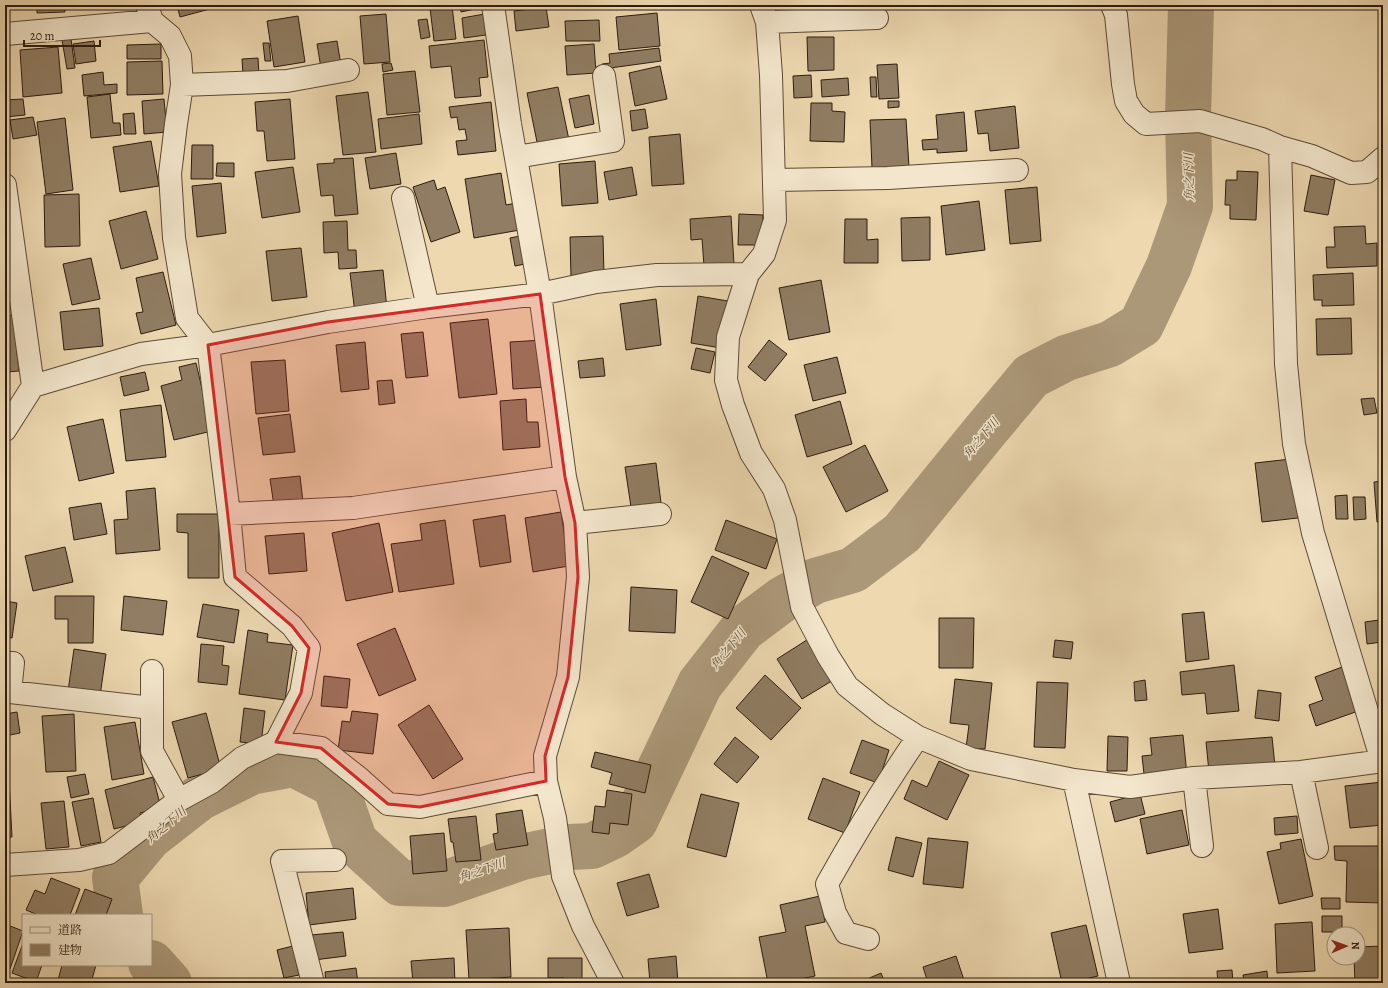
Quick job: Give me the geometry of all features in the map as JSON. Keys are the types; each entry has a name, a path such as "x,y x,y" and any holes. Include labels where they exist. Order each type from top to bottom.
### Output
{"street":[{"path":"493,5 516,157 540,294 565,477 575,524 578,577 568,677 545,756 546,781 555,818 563,876 583,926 612,983"},
{"path":"1112,5 1116,15 1126,101 1134,114 1146,124 1200,121 1262,139 1280,147 1312,156 1351,173 1367,172 1383,158"},
{"path":"5,34 149,13 170,36 180,56 182,86 170,174 174,238 188,318 208,345 229,514 235,577 292,626 309,648 301,693 276,742"},
{"path":"877,18 764,13 771,75 775,220 764,254 748,274 728,337 726,380 733,405 751,453 774,489 781,508 785,520 802,607 828,656 847,686 882,714 918,737 971,758 1074,780 1130,787 1194,778 1302,772 1383,761 1313,533 1294,444 1286,364 1280,147"},
{"path":"182,86 287,81 348,70"},
{"path":"516,157 613,141 604,76"},
{"path":"774,180 888,178 1017,170"},
{"path":"5,185 34,386"},
{"path":"403,198 428,307"},
{"path":"5,430 34,386 141,354 208,345 328,322 428,307 540,294 596,282 657,275 748,274"},
{"path":"229,514 353,508 565,477"},
{"path":"575,524 660,514"},
{"path":"5,663 13,663 10,692 152,708"},
{"path":"152,671 152,752 179,800"},
{"path":"868,939 846,933 835,914 827,884 848,846 885,786 918,737"},
{"path":"5,865 79,860 109,853 179,800 212,782 242,758 276,742 321,748 359,778 388,804 420,807 546,781"},
{"path":"1302,772 1317,848"},
{"path":"1194,778 1202,846"},
{"path":"1074,780 1118,983"},
{"path":"313,983 282,861 335,860"}],"highlighted area":[{"path":"540,294 565,477 575,523 578,577 568,677 545,756 546,781 420,807 388,804 321,748 276,742 301,693 309,648 292,626 235,577 208,345 328,322"}],"building":[{"path":"37,5 64,5 65,12 37,13"},
{"path":"177,5 221,5 221,6 180,17"},
{"path":"366,5 391,5 391,7 366,9"},
{"path":"460,5 489,5 489,6 461,12"},
{"path":"807,5 826,5 826,10 808,12"},
{"path":"452,6 456,39 434,41 430,8"},
{"path":"546,7 549,27 516,31 514,11"},
{"path":"490,13 493,34 464,38 462,18"},
{"path":"657,13 660,46 619,50 616,17"},
{"path":"386,14 390,62 364,64 360,16"},
{"path":"298,16 305,62 274,67 267,21"},
{"path":"427,19 430,37 421,39 418,20"},
{"path":"599,20 600,41 566,41 565,21"},
{"path":"807,37 834,37 834,70 808,71"},
{"path":"71,39 75,68 67,69 62,40"},
{"path":"484,40 488,77 479,78 481,96 455,98 451,66 431,68 429,46"},
{"path":"94,41 96,61 76,64 73,44"},
{"path":"337,41 341,65 321,68 317,44"},
{"path":"263,43 269,43 271,61 265,61"},
{"path":"161,44 161,59 127,59 127,45"},
{"path":"594,44 596,73 567,75 565,46"},
{"path":"58,47 62,93 23,97 20,50"},
{"path":"659,48 661,61 603,69 602,64 610,63 609,54"},
{"path":"258,58 259,74 243,75 242,59"},
{"path":"162,61 163,94 127,95 127,62"},
{"path":"391,63 393,70 383,72 382,64"},
{"path":"897,64 899,98 879,99 877,65"},
{"path":"660,66 667,99 635,106 629,73"},
{"path":"415,71 420,112 387,115 383,74"},
{"path":"103,72 104,85 117,84 117,93 84,96 82,75"},
{"path":"811,75 812,97 794,98 793,76"},
{"path":"870,77 876,77 877,97 871,97"},
{"path":"848,78 849,95 822,97 821,80"},
{"path":"558,87 569,140 538,147 527,93"},
{"path":"368,92 376,152 343,155 336,96"},
{"path":"110,94 113,123 120,123 121,135 91,138 87,97"},
{"path":"589,95 594,124 575,128 569,99"},
{"path":"23,99 25,115 5,117 5,100"},
{"path":"164,99 167,132 144,134 142,101"},
{"path":"290,99 295,159 267,161 264,131 257,131 255,102"},
{"path":"888,101 899,101 899,107 888,108"},
{"path":"491,102 496,151 458,155 456,141 467,140 465,129 459,130 457,117 451,118 449,107"},
{"path":"811,103 832,103 832,111 845,112 844,142 810,141"},
{"path":"1015,106 1019,148 990,151 988,133 978,134 975,111"},
{"path":"645,109 648,128 632,131 630,111"},
{"path":"964,112 967,151 937,153 937,149 923,150 922,140 938,139 936,115"},
{"path":"134,113 136,134 124,134 123,114"},
{"path":"419,114 422,144 381,149 378,119"},
{"path":"33,117 37,135 13,139 10,120"},
{"path":"65,118 73,190 46,194 37,122"},
{"path":"906,119 909,167 872,168 870,120"},
{"path":"680,134 684,184 652,186 649,137"},
{"path":"151,141 159,186 120,192 113,147"},
{"path":"192,145 213,145 213,179 191,179"},
{"path":"396,153 401,184 370,189 365,158"},
{"path":"353,158 358,214 335,216 333,195 321,196 317,164 334,163 334,159"},
{"path":"595,161 598,203 562,206 559,164"},
{"path":"217,163 234,163 234,177 216,176"},
{"path":"293,167 300,212 262,218 255,172"},
{"path":"632,167 637,195 609,200 604,172"},
{"path":"1237,171 1258,172 1256,220 1230,219 1230,205 1225,205 1226,180 1237,180"},
{"path":"501,173 506,205 516,203 520,230 474,238 465,179"},
{"path":"1311,175 1335,180 1328,215 1304,211"},
{"path":"434,180 437,190 445,187 460,232 431,242 413,187"},
{"path":"221,183 226,233 197,237 192,186"},
{"path":"1037,187 1041,241 1010,244 1005,190"},
{"path":"79,194 80,246 45,247 44,195"},
{"path":"979,201 985,250 946,255 941,206"},
{"path":"146,211 158,259 121,269 109,221"},
{"path":"739,214 763,215 762,245 738,245"},
{"path":"731,216 734,264 704,266 702,239 691,240 690,219"},
{"path":"930,217 930,260 902,261 901,218"},
{"path":"845,219 867,219 867,240 878,239 878,263 844,263"},
{"path":"347,221 348,250 356,250 357,268 339,269 338,252 324,253 323,222"},
{"path":"1365,226 1366,244 1377,243 1377,266 1327,268 1326,247 1335,247 1334,227"},
{"path":"520,236 525,264 515,266 510,238"},
{"path":"603,236 604,276 571,277 570,237"},
{"path":"301,248 307,297 272,301 266,251"},
{"path":"5,253 13,305 5,306"},
{"path":"91,258 100,299 72,305 63,264"},
{"path":"383,270 387,309 355,313 350,273"},
{"path":"163,272 176,325 141,334 136,313 143,312 136,278"},
{"path":"1353,273 1354,305 1322,306 1322,300 1314,300 1313,275"},
{"path":"821,280 830,332 789,340 779,288"},
{"path":"698,296 728,301 721,348 691,343"},
{"path":"656,299 661,345 626,350 620,304"},
{"path":"99,308 103,346 64,350 60,312"},
{"path":"13,315 19,371 5,372 5,316"},
{"path":"1351,318 1352,354 1317,355 1316,319"},
{"path":"488,319 497,394 459,398 450,323"},
{"path":"423,332 428,376 406,378 401,334"},
{"path":"543,340 546,387 513,389 510,342"},
{"path":"769,340 787,354 765,381 748,367"},
{"path":"365,342 369,389 341,392 336,345"},
{"path":"696,348 715,352 710,373 691,369"},
{"path":"837,357 846,393 813,401 804,365"},
{"path":"603,358 605,376 580,378 578,361"},
{"path":"285,360 289,411 256,414 251,362"},
{"path":"196,363 212,431 174,440 161,386 182,380 179,367"},
{"path":"1381,371 1383,371 1383,411 1382,411"},
{"path":"145,372 149,390 124,396 120,377"},
{"path":"392,380 395,403 379,405 377,381"},
{"path":"1374,398 1377,413 1364,415 1361,399"},
{"path":"526,399 527,422 538,422 540,447 503,450 500,401"},
{"path":"840,401 852,444 807,457 795,415"},
{"path":"161,405 166,457 126,461 120,410"},
{"path":"290,414 295,452 263,455 258,418"},
{"path":"103,419 114,473 79,481 67,427"},
{"path":"865,445 888,491 846,512 823,467"},
{"path":"1291,459 1298,518 1262,522 1255,463"},
{"path":"656,463 661,503 631,507 625,467"},
{"path":"300,476 303,502 274,506 270,479"},
{"path":"1383,481 1383,522 1377,522 1374,482"},
{"path":"155,488 160,550 116,554 114,520 128,519 126,491"},
{"path":"1347,495 1348,519 1336,519 1335,496"},
{"path":"1353,497 1365,497 1366,519 1354,520"},
{"path":"101,503 107,534 74,540 69,508"},
{"path":"561,512 569,566 533,572 525,518"},
{"path":"177,514 219,514 219,578 188,578 188,533 177,532"},
{"path":"505,515 511,562 480,567 473,520"},
{"path":"445,520 454,584 399,592 391,544 422,540 420,524"},
{"path":"726,520 777,539 766,569 715,550"},
{"path":"379,523 393,592 346,601 332,533"},
{"path":"304,533 307,571 269,574 265,536"},
{"path":"65,547 73,582 33,591 25,556"},
{"path":"712,556 749,573 728,619 691,602"},
{"path":"631,587 677,590 675,633 629,631"},
{"path":"55,596 94,596 93,643 68,643 68,619 55,619"},
{"path":"124,596 167,601 163,635 121,630"},
{"path":"5,601 17,603 12,638 5,637"},
{"path":"203,604 239,610 234,643 197,637"},
{"path":"1204,612 1209,659 1186,662 1182,614"},
{"path":"939,618 974,618 973,668 939,668"},
{"path":"1379,620 1382,642 1367,644 1365,622"},
{"path":"395,628 416,680 379,696 357,644"},
{"path":"248,630 268,634 267,642 293,645 285,700 239,694"},
{"path":"810,638 835,679 802,699 777,659"},
{"path":"1055,640 1073,642 1071,659 1053,657"},
{"path":"201,644 224,646 222,665 229,666 227,685 198,682"},
{"path":"74,649 106,654 100,696 68,691"},
{"path":"1234,665 1239,711 1207,714 1205,693 1182,695 1180,672"},
{"path":"1345,666 1361,710 1316,726 1309,705 1323,700 1315,677"},
{"path":"765,675 801,708 771,740 736,708"},
{"path":"324,676 350,679 347,708 321,706"},
{"path":"955,679 992,683 985,749 966,748 969,725 950,723"},
{"path":"1145,680 1147,700 1135,701 1134,682"},
{"path":"1037,682 1068,683 1065,748 1034,747"},
{"path":"1258,690 1281,693 1279,721 1255,718"},
{"path":"429,705 463,759 433,779 398,725"},
{"path":"244,708 265,711 261,744 240,742"},
{"path":"352,711 378,714 373,754 338,750 342,721 350,722"},
{"path":"17,712 20,733 5,736 5,714"},
{"path":"206,713 221,769 188,778 172,722"},
{"path":"74,714 76,771 46,772 42,716"},
{"path":"135,722 144,774 112,780 104,727"},
{"path":"1183,735 1187,775 1144,774 1142,756 1152,755 1150,738"},
{"path":"1108,736 1128,737 1127,771 1107,771"},
{"path":"735,737 759,757 737,783 714,764"},
{"path":"1272,737 1275,766 1209,772 1206,742"},
{"path":"862,740 889,750 878,783 850,773"},
{"path":"5,741 7,741 12,837 5,837"},
{"path":"595,752 651,765 645,793 609,784 612,773 591,767"},
{"path":"939,761 969,775 947,820 904,799 912,780 927,787"},
{"path":"85,774 89,794 71,798 67,777"},
{"path":"153,777 161,808 140,813 142,822 114,829 105,790"},
{"path":"823,778 860,792 845,833 808,819"},
{"path":"1383,782 1383,825 1350,828 1345,786"},
{"path":"607,790 632,794 628,825 610,823 609,834 592,832 595,806 605,807"},
{"path":"701,794 739,803 726,857 687,847"},
{"path":"1140,794 1145,814 1115,822 1110,802"},
{"path":"93,798 101,842 81,846 72,802"},
{"path":"64,801 69,847 46,849 41,803"},
{"path":"522,810 528,845 496,850 493,834 498,833 496,814"},
{"path":"1182,810 1189,845 1147,854 1140,819"},
{"path":"476,816 481,860 456,862 453,842 451,842 448,819"},
{"path":"1297,816 1298,833 1275,835 1274,818"},
{"path":"444,833 447,871 413,874 410,836"},
{"path":"896,837 922,843 913,877 888,870"},
{"path":"928,838 968,842 963,888 923,884"},
{"path":"1301,839 1313,896 1279,904 1267,852 1281,849 1280,843"},
{"path":"1334,846 1383,846 1383,903 1346,902 1347,861 1335,860"},
{"path":"649,874 659,907 627,916 617,883"},
{"path":"51,878 80,889 70,914 36,914 26,910 35,890 45,894"},
{"path":"353,888 356,919 309,925 306,893"},
{"path":"85,889 112,899 106,914 75,914"},
{"path":"820,896 825,922 805,926 815,976 782,983 768,983 759,937 786,932 780,905"},
{"path":"1321,898 1340,898 1340,909 1322,909"},
{"path":"1218,909 1223,949 1189,953 1183,914"},
{"path":"1322,916 1342,916 1342,926 1326,926 1326,932 1322,932"},
{"path":"1312,922 1315,971 1277,973 1275,924"},
{"path":"5,924 22,931 22,934 10,969 5,967"},
{"path":"1086,925 1098,976 1062,983 1051,933"},
{"path":"509,928 511,977 469,980 466,930"},
{"path":"343,932 346,956 314,960 311,935"},
{"path":"22,946 22,966 42,966 36,982 12,973"},
{"path":"293,946 299,975 284,978 277,950"},
{"path":"1383,946 1383,983 1355,983 1354,966 1366,966 1366,947"},
{"path":"676,956 678,983 650,983 648,959"},
{"path":"956,956 965,983 928,983 923,967"},
{"path":"454,958 455,983 413,983 411,961"},
{"path":"548,958 582,958 582,983 564,983 564,978 548,978"},
{"path":"62,966 96,966 91,983 69,983 58,980"},
{"path":"356,968 358,983 326,983 325,972"},
{"path":"1232,970 1233,983 1218,983 1217,971"},
{"path":"1267,971 1268,983 1244,983 1243,975"},
{"path":"881,973 885,983 858,983"}],"waterway":[{"name":"角之下川","path":"120,914 115,878 149,837 199,798 251,772 294,764 335,785 355,842 400,883 444,884 522,857 569,847 592,846 615,835 635,821 700,684 743,629 783,599 815,581 853,570 902,533 1031,376 1066,358 1110,344 1141,325 1169,266 1190,206 1188,117 1191,5"},
{"name":"角之下川","path":"152,964 169,983"}]}
